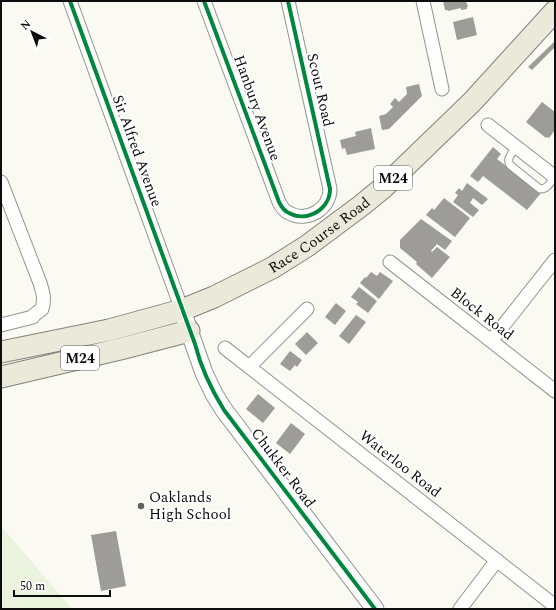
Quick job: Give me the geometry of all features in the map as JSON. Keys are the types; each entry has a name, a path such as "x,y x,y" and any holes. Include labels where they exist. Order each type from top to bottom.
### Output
{"main road":[{"name":"Race Course Road","path":"182,310 214,297 272,268 307,246 362,205 384,187 472,102 555,11"},
{"name":"M24","path":"1,352 109,330 182,310"},
{"name":"M24","path":"1,376 189,331"}],"street":[{"name":"Sir Alfred Avenue","path":"70,1 182,310"},
{"name":"Hanbury Avenue","path":"204,1 279,202 284,210 296,216"},
{"name":"Scout Road","path":"288,1 329,183 330,194 326,205 315,213 309,216 296,216"},
{"path":"422,1 442,89"},
{"path":"488,125 555,176"},
{"path":"1,182 44,296 42,309 33,317 1,325"},
{"path":"491,341 555,260"},
{"name":"Block Road","path":"390,262 555,391"},
{"path":"249,367 307,309"},
{"name":"Chukker Road","path":"182,310 204,373 224,410 375,609"},
{"name":"Waterloo Road","path":"225,348 555,606"},
{"path":"460,609 497,560"}],"lane":[{"path":"516,147 508,161 510,165 540,189 548,186 555,176"}],"green space":[{"path":"1,526 72,609 1,609"}],"building":[{"path":"443,1 466,1 468,7 467,9 461,10 461,8 448,11 445,10"},
{"path":"473,17 477,35 457,40 453,22"},
{"path":"555,41 555,47 532,70 528,67"},
{"path":"419,84 422,96 389,129 382,130 379,116 386,114 393,107 390,104 395,98 399,102 407,94 406,87"},
{"path":"542,102 555,112 555,130 549,138 546,138 526,122"},
{"path":"371,128 375,149 347,155 345,148 342,149 340,140 356,136 355,132"},
{"path":"493,147 501,154 497,159 541,193 527,210 483,176 478,182 470,176"},
{"path":"467,183 488,199 482,205 473,198 470,203 479,210 473,217 453,202 458,195 455,193 459,188 462,191"},
{"path":"444,198 470,218 455,237 426,215 432,208 434,210"},
{"path":"421,219 452,241 445,250 437,244 431,251 432,252 437,247 450,257 432,278 416,264 417,262 400,248 400,240"},
{"path":"371,272 377,276 380,272 393,281 379,299 360,283"},
{"path":"359,287 377,301 368,313 356,304 358,302 351,297"},
{"path":"336,303 346,311 335,325 325,317"},
{"path":"356,315 366,322 349,344 339,336"},
{"path":"307,332 318,343 306,355 295,344"},
{"path":"290,351 302,360 297,367 295,365 290,371 280,364"},
{"path":"258,394 275,408 263,423 246,409"},
{"path":"291,423 305,434 290,454 276,443"},
{"path":"116,531 126,586 101,591 91,535"}],"cycle path":[{"path":"70,1 195,344 203,370 211,386 224,410 375,609"},
{"path":"204,1 279,202 287,212 296,216 303,216 310,215 322,208 329,196 330,189 288,1"}],"place":[{"name":"Oaklands High School","path":"141,506"}]}
